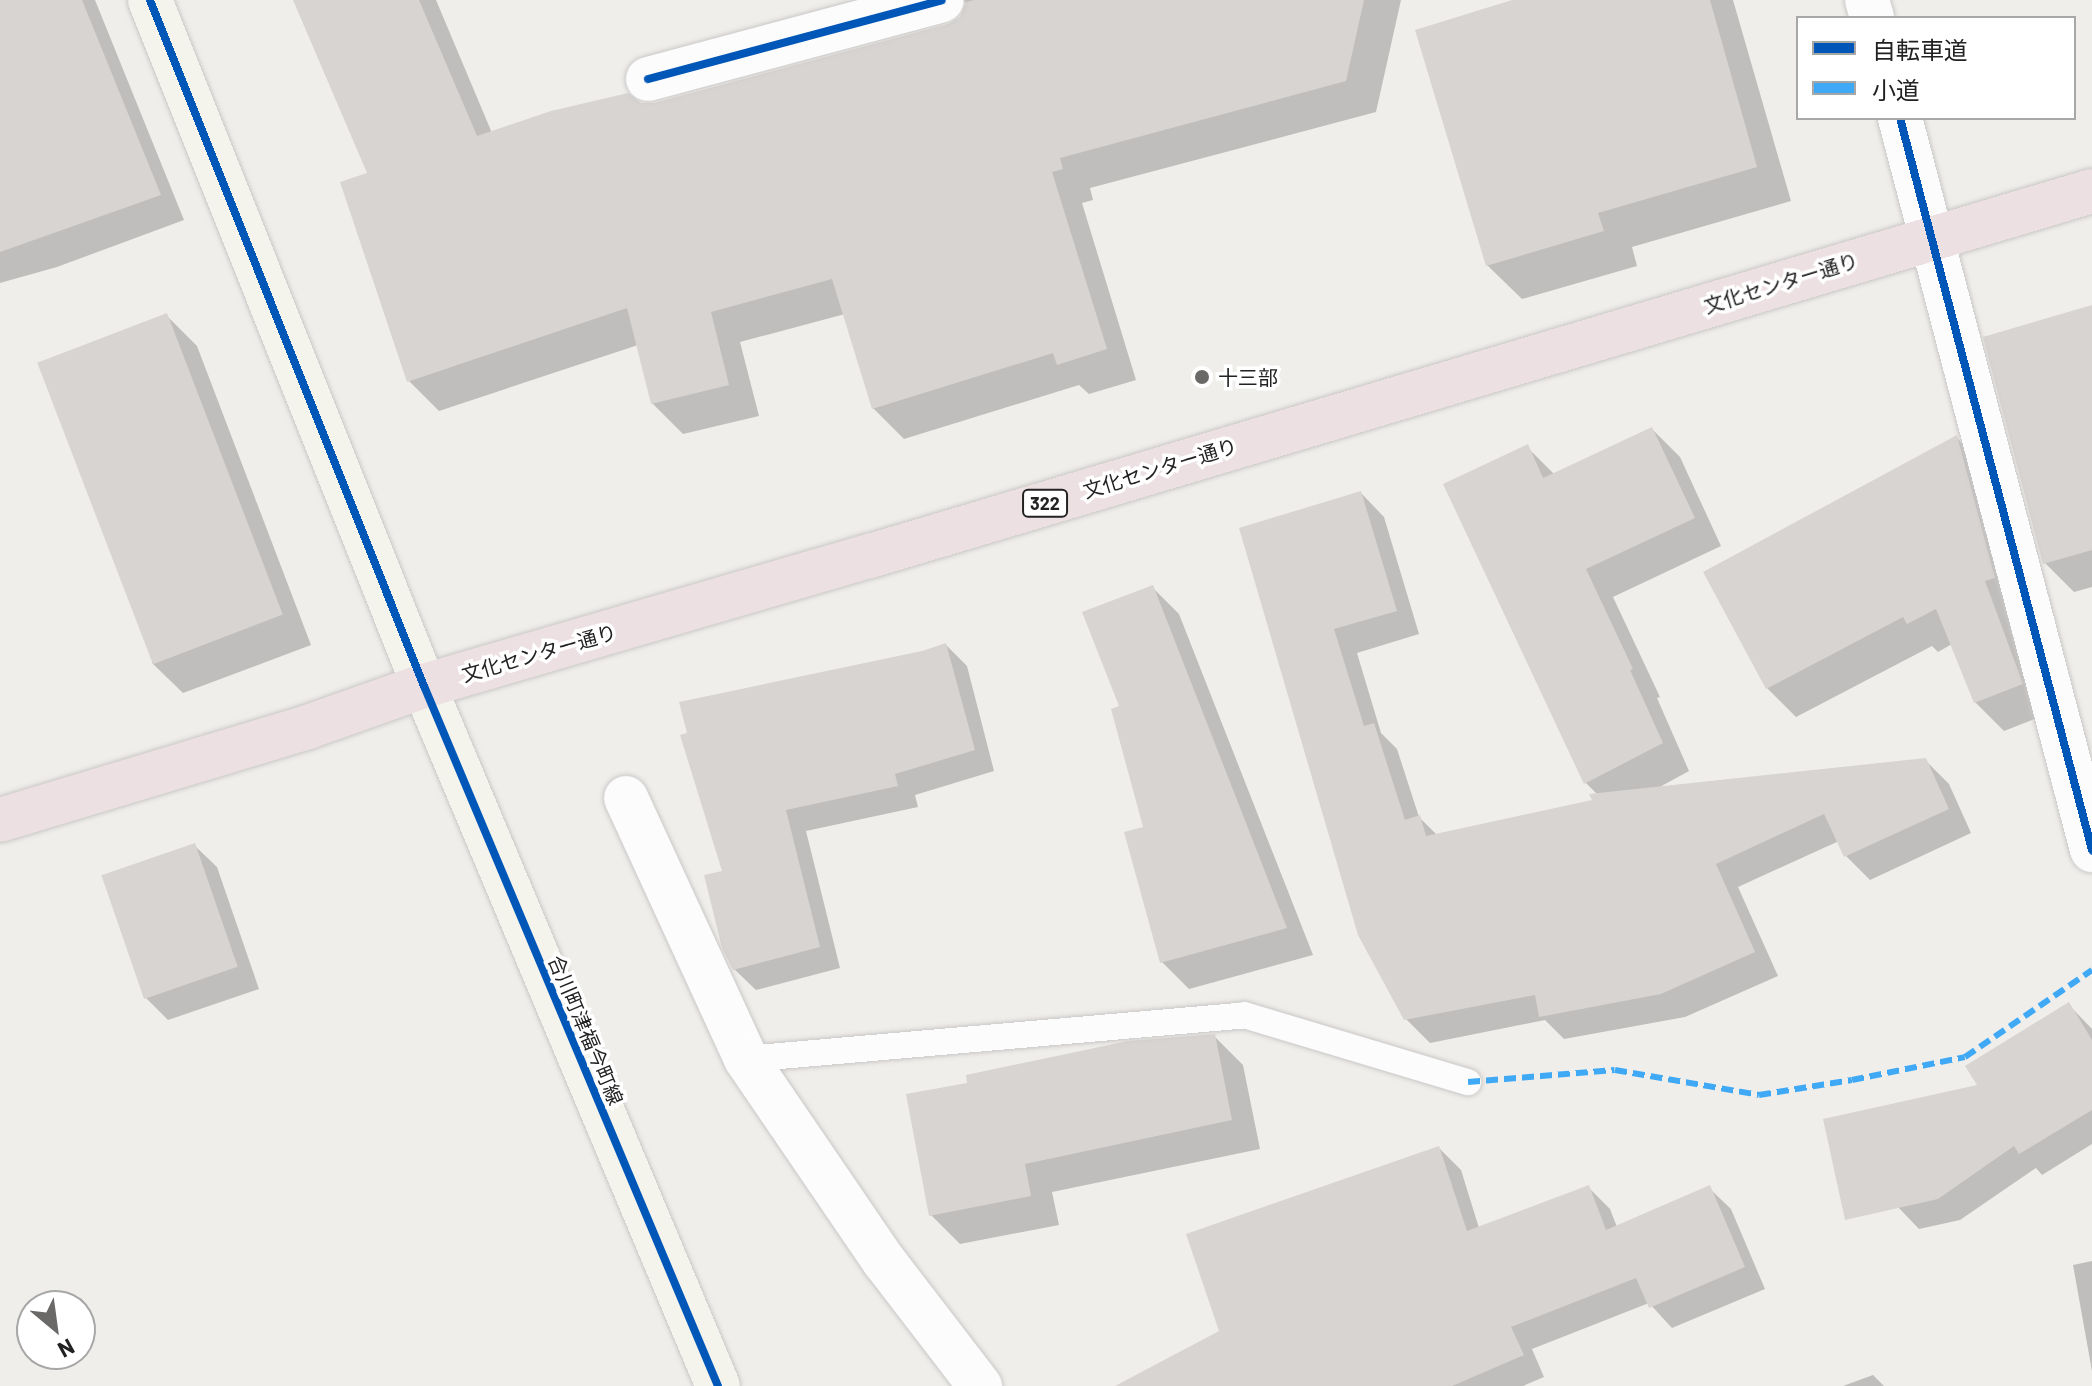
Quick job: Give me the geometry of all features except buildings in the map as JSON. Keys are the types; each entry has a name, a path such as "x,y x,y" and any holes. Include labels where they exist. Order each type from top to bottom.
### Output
{"highway":[{"name":"文化センター通り","path":"0,820 308,727 424,686 2092,191"}],"street":[{"name":"合川町津福今町線","path":"150,0 424,686 718,1386"},
{"path":"648,79 942,0"},
{"path":"1901,120 2083,767 2092,850"},
{"path":"626,798 746,1059 884,1261 980,1386"}],"lane":[{"path":"746,1059 1244,1015 1468,1082"}],"marked path":[{"path":"1468,1082 1615,1070 1759,1095 1852,1080 1965,1057 2092,970"}],"cycle path":[{"path":"150,0 424,686 718,1386"},
{"path":"648,79 942,0"},
{"path":"1901,120 2092,850"}],"place":[{"name":"十三部","path":"1202,377"}]}
